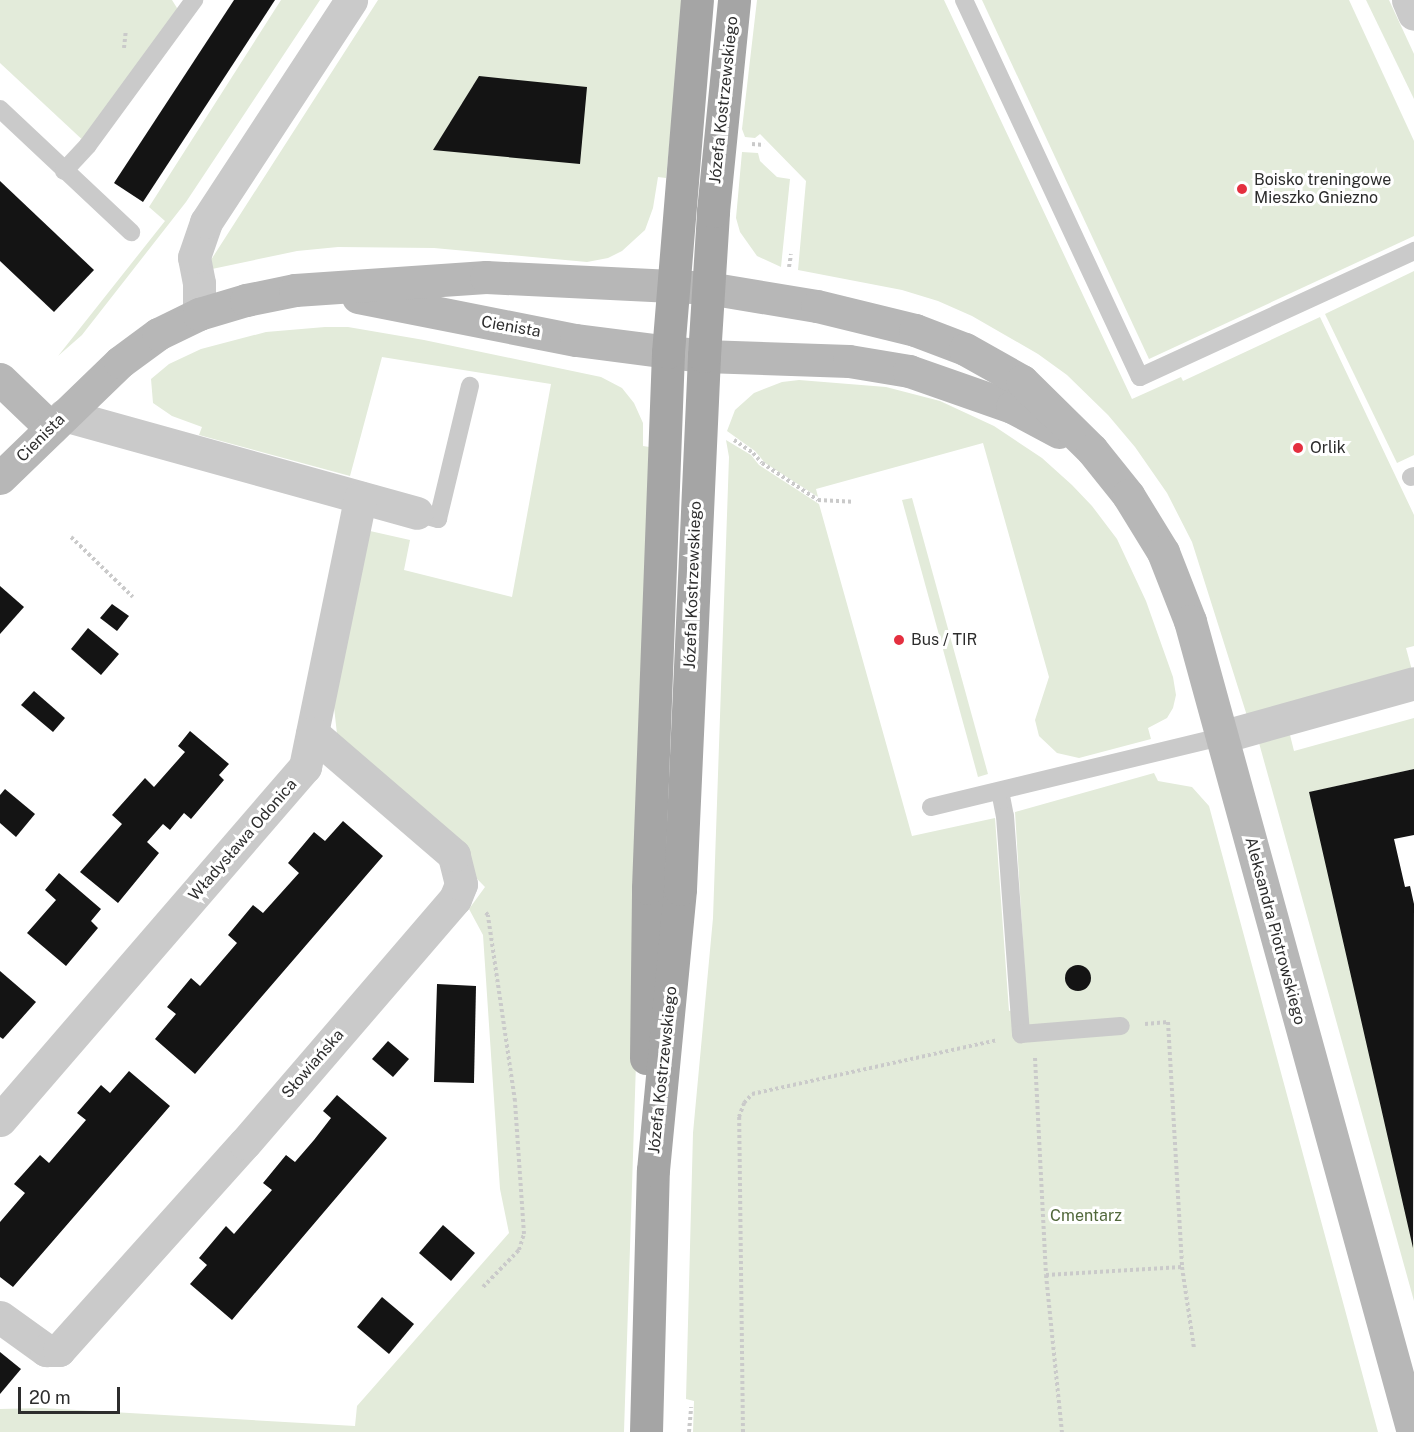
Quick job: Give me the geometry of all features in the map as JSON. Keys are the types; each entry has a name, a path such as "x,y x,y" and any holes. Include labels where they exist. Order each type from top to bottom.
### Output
{"main road":[{"name":"Józefa Kostrzewskiego","path":"653,1170 646,1091 648,888 668,352 698,0"},
{"name":"Józefa Kostrzewskiego","path":"647,1418 653,1170 680,889 708,288 716,176 734,0"}],"street":[{"path":"199,314 199,283 194,257 206,222 351,0"},
{"path":"1407,0 1414,14"},
{"name":"Cienista","path":"0,478 120,362 158,334 199,314 246,300 295,291 486,277 708,288"},
{"name":"Aleksandra Piotrowskiego","path":"708,288 862,315 915,330 964,349 1022,381 1092,450 1128,495 1163,552 1190,621 1413,1432"},
{"name":"Cienista","path":"321,289 576,340 704,357"},
{"name":"Aleksandra Piotrowskiego","path":"704,357 849,361 909,371 1012,407 1092,450"},
{"path":"0,379 58,422 417,513"},
{"name":"Władysława Odonica","path":"0,1120 305,767 360,498"},
{"path":"1221,736 1414,683"},
{"path":"312,732 454,855 462,884"},
{"name":"Słowiańska","path":"0,1317 46,1350 59,1350 245,1143 455,899 462,884"}],"lane":[{"path":"64,171 88,145 194,0"},
{"path":"964,0 1140,377 1414,251"},
{"path":"0,109 131,232"},
{"path":"417,513 438,519 470,386"},
{"path":"932,807 1221,736"},
{"path":"1000,791 1005,816 1027,1034 1121,1026"}],"path":[{"path":"789,274 791,254"},
{"path":"730,435 762,463 818,500 853,502"},
{"path":"71,537 133,597"},
{"path":"462,884 471,899 488,915 515,1101 524,1234 519,1250 483,1287"},
{"path":"1121,1026 1168,1022 1182,1267 1194,1348"},
{"path":"743,1432 739,1117 744,1103 752,1094 1027,1034 1046,1275 1062,1432"},
{"path":"1046,1275 1182,1267"},
{"path":"690,1432 691,1407"}],"green space":[{"path":"0,0 172,0 182,16 88,145 0,63"},
{"path":"281,0 320,0 186,202 82,335 58,356 165,221 149,207"},
{"path":"378,0 684,0 666,178 658,177 653,208 645,230 622,251 608,258 587,262 434,248 338,247 297,251 212,269 209,263"},
{"path":"757,0 944,0 1132,399 1181,377 1183,381 1320,317 1414,515 1414,646 1406,648 1413,674 1248,719 1192,542 1167,493 1135,447 1108,415 1067,375 1038,354 972,316 938,301 902,290 798,270 806,181 760,134 755,138 745,137 742,129"},
{"name":"Boisko treningowe Mieszko Gniezno","path":"982,0 1349,0 1414,141 1414,236 1149,359"},
{"path":"1366,0 1389,0 1414,54 1414,99"},
{"path":"742,152 758,153 760,161 777,177 790,179 781,267 757,256 740,232 736,218"},
{"path":"1414,271 1414,455 1397,463 1325,314"},
{"path":"348,327 424,340 601,377 622,388 634,403 643,423 643,446 656,448 624,1432 0,1432 0,1409 42,1408 355,1426 357,1406 509,1233 500,1189 483,935 469,909 485,887 337,734 334,707 370,531 410,540 404,570 512,597 551,384 382,357 350,476 199,435 202,427 172,416 153,403 151,379 169,364 201,349 266,332"},
{"path":"799,380 886,387 940,401 994,426 1042,458 1072,485 1092,506 1117,539 1146,601 1173,677 1176,695 1173,708 1167,718 1148,728 1151,739 1079,758 1057,753 1039,736 1035,720 1049,677 983,443 816,489 818,497 765,463 755,451 727,431 735,410 754,393 782,382"},
{"name":"Cmentarz","path":"726,440 751,455 759,465 819,504 912,836 995,818 1009,1011 1027,1007 1015,812 1154,773 1158,781 1192,787 1209,806 1378,1432 693,1432 694,1401 686,1399 693,1133 713,918 729,457"},
{"path":"912,498 988,774 978,777 902,500"},
{"path":"1414,718 1414,769 1310,792 1414,1244 1414,1301 1259,743 1289,731 1294,751"}],"building":[{"path":"234,0 275,0 143,202 114,183"},
{"path":"479,76 587,87 580,164 433,150"},
{"path":"0,181 94,270 54,312 0,261"},
{"path":"0,586 24,607 0,634"},
{"path":"112,604 129,616 117,631 100,618"},
{"path":"88,628 119,654 101,675 71,649"},
{"path":"34,691 65,718 53,732 21,705"},
{"path":"190,731 229,764 219,775 224,780 191,819 184,813 170,830 163,824 147,842 159,853 118,903 80,872 122,824 112,815 145,778 154,787 185,752 178,746"},
{"path":"1414,769 1414,835 1394,839 1405,887 1410,886 1414,904 1413,1248 1309,792"},
{"path":"5,789 35,814 16,837 0,823 0,795"},
{"path":"343,821 383,856 195,1074 155,1039 176,1014 167,1007 191,978 200,986 237,943 228,935 253,905 263,913 299,873 288,863 314,832 325,841"},
{"path":"59,873 101,909 91,921 98,928 66,966 27,933 56,900 45,890"},
{"path":"1078,965 1087,969 1091,978 1087,987 1078,991 1069,987 1065,978 1069,969"},
{"path":"0,971 36,1002 3,1039 0,1037"},
{"path":"437,984 476,986 474,1083 434,1082"},
{"path":"388,1041 409,1059 393,1077 372,1059"},
{"path":"129,1071 170,1106 13,1287 0,1277 0,1222 25,1193 14,1184 40,1155 49,1163 86,1120 77,1113 101,1085 110,1093"},
{"path":"337,1095 387,1138 232,1320 190,1284 207,1265 199,1258 226,1226 234,1234 272,1190 263,1183 286,1155 295,1162 314,1140 331,1118 323,1111"},
{"path":"443,1225 475,1253 451,1281 419,1253"},
{"path":"382,1297 414,1324 389,1354 357,1327"},
{"path":"0,1352 21,1369 0,1394"}],"place":[{"name":"Boisko treningowe Mieszko Gniezno","path":"1242,189"},
{"name":"Orlik","path":"1298,448"},
{"name":"Bus / TIR","path":"899,640"}]}
